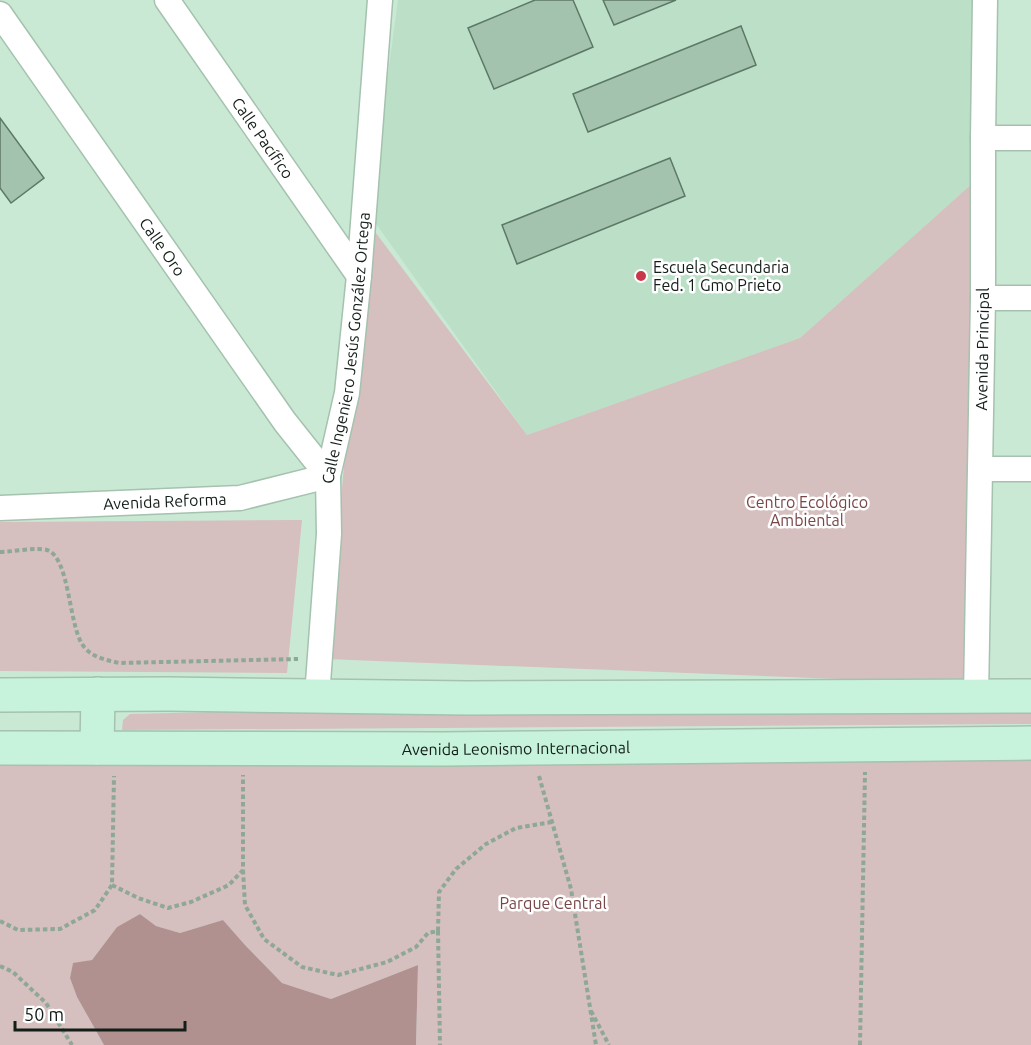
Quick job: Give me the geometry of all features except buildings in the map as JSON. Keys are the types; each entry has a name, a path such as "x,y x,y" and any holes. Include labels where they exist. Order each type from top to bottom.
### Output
{"street":[{"name":"Calle Pacífico","path":"167,0 359,276"},
{"name":"Calle Ingeniero Jesús González Ortega","path":"317,696 329,534 328,476 347,393 359,276 380,0"},
{"name":"Avenida Principal","path":"976,697 984,298 985,0"},
{"name":"Calle Oro","path":"0,14 278,412 328,476"},
{"path":"983,138 1031,138"},
{"path":"984,298 1031,298"},
{"path":"981,469 1031,468"},
{"name":"Avenida Reforma","path":"0,508 240,498 328,476"},
{"path":"96,748 98,694"},
{"path":"0,695 468,698 1031,696"},
{"name":"Avenida Leonismo Internacional","path":"0,748 406,749 1031,743"}],"path":[{"path":"0,552 45,549 52,553 62,572 78,636 85,648 100,659 119,663 320,658"},
{"path":"536,748 538,774 571,889 596,1045"},
{"path":"860,1045 864,772"},
{"path":"243,775 245,905 264,939 302,967 338,975 387,962 416,947 428,933 438,931"},
{"path":"0,921 18,930 60,928 95,910 112,885 114,776"},
{"path":"440,1045 439,892 456,869 486,844 516,828 552,822"},
{"path":"112,885 138,898 168,908 191,902 229,885 243,870"},
{"path":"0,966 13,972 46,1003 72,1045"},
{"path":"590,1008 609,1045"}],"shaded area":[{"name":"Escuela Secundaria Fed. 1 Gmo Prieto","path":"398,0 977,0 975,181 800,338 527,435 369,214"},
{"path":"140,914 156,926 180,933 223,920 282,983 331,999 418,965 416,1045 104,1045 77,997 70,978 73,963 92,960 117,927"}],"green space":[{"name":"Centro Ecológico Ambiental","path":"975,181 969,684 326,659 367,221 527,435 800,338"},
{"path":"302,520 287,673 0,671 0,522"},
{"path":"1031,694 1031,724 122,730 123,720 130,714 213,712 235,698"},
{"name":"Parque Central","path":"0,760 1031,760 1031,1045 416,1045 418,965 331,999 282,983 223,920 180,933 156,926 140,914 117,927 92,960 73,964 70,978 77,997 104,1045 0,1045"}],"place":[{"name":"Escuela Secundaria Fed. 1 Gmo Prieto","path":"641,276"}]}
